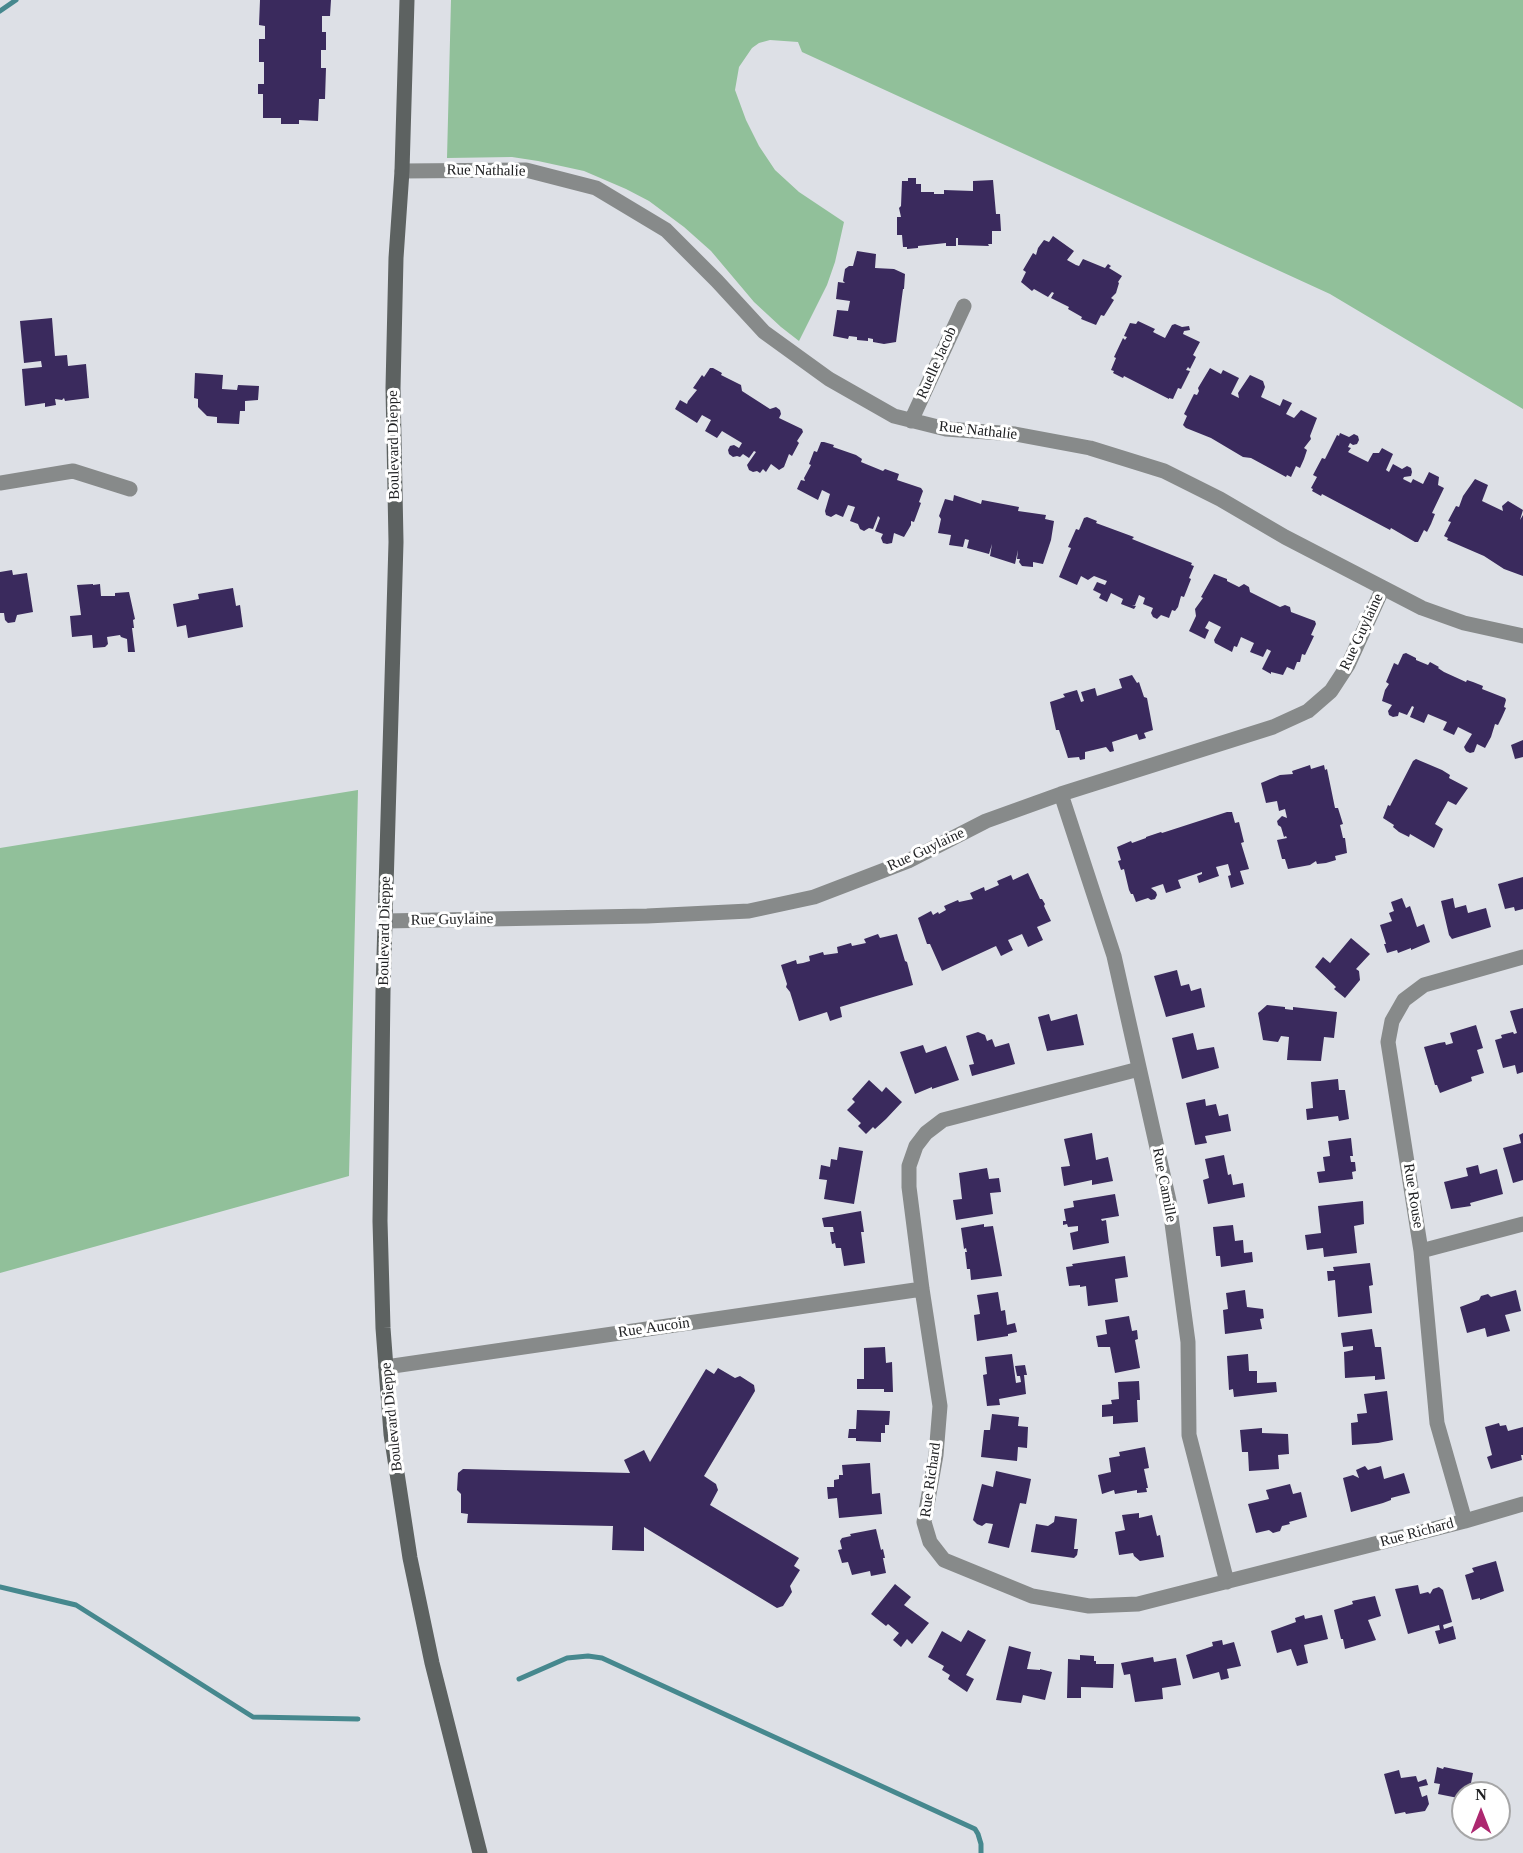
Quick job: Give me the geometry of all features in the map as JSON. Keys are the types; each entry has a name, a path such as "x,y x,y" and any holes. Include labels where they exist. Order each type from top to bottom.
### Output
{"main road":[{"name":"Boulevard Dieppe","path":"408,0 393,376 396,542 385,921 380,1221 391,1434 410,1558 432,1663 480,1853"}],"street":[{"name":"Rue Nathalie","path":"402,171 526,170 596,188 666,230 764,332 829,379 894,416 945,429 1015,434 1090,448 1164,471 1422,608 1449,618 1523,636"},
{"name":"Ruelle Jacob","path":"911,421 964,306"},
{"path":"0,483 73,471 130,489"},
{"name":"Rue Guylaine","path":"385,921 647,916 749,911 814,897 908,861 986,821 1061,794 1273,727 1308,711 1331,692 1348,665 1383,588"},
{"name":"Rue Camille","path":"1061,794 1114,956 1169,1201 1188,1342 1189,1435 1227,1582"},
{"name":"Rue Rouse","path":"1465,1521 1437,1423 1421,1251 1388,1042 1392,1021 1404,1000 1424,985 1523,957"},
{"name":"Rue Richard","path":"1139,1069 943,1120 926,1133 916,1146 909,1166 909,1187 940,1406 936,1455 924,1522 930,1542 944,1560 1032,1596 1089,1606 1138,1604 1465,1521 1523,1504"},
{"path":"1421,1251 1523,1224"},
{"name":"Rue Aucoin","path":"386,1366 922,1289"}],"green space":[{"path":"451,0 1523,0 1523,409 1330,294 802,52 798,42 770,40 752,48 739,67 735,90 746,120 775,170 799,192 844,222 827,285 799,341 754,302 711,251 684,227 649,201 626,189 584,171 538,161 512,157 447,158"},
{"path":"358,790 349,1176 0,1273 0,848"}],"building":[{"path":"260,0 331,0 330,16 322,16 322,32 326,32 326,50 321,50 321,68 326,68 325,99 319,99 318,121 299,120 299,124 281,124 281,118 263,118 263,94 258,94 258,84 264,84 264,62 259,62 259,39 265,39 265,26 259,25"},
{"path":"908,178 916,178 916,184 921,184 921,192 934,192 934,194 944,194 944,190 973,191 973,181 993,180 996,214 1000,214 1001,231 992,231 992,244 988,244 989,246 958,245 958,238 956,238 956,246 946,246 946,243 918,246 918,248 903,247 902,235 897,235 897,217 901,217 899,208 902,181 908,181"},
{"path":"1053,236 1074,251 1067,260 1079,266 1083,259 1105,268 1108,264 1111,266 1109,268 1122,276 1116,293 1111,298 1114,300 1096,325 1081,319 1082,317 1068,309 1069,307 1051,298 1054,293 1052,292 1048,297 1034,289 1032,291 1021,282 1026,272 1023,270 1033,253 1036,255 1044,240 1049,242"},
{"path":"857,251 876,254 875,268 894,269 905,274 896,342 884,344 873,342 873,339 868,338 868,341 857,340 857,337 849,336 848,339 833,336 837,310 848,311 850,301 836,299 838,282 845,283 843,281 845,269 853,266"},
{"path":"52,318 55,356 67,355 68,366 86,364 89,398 65,401 64,398 55,399 56,405 45,407 45,403 25,406 22,369 42,367 41,361 24,363 20,321"},
{"path":"1138,321 1155,329 1153,332 1165,338 1172,325 1189,326 1190,330 1184,331 1183,334 1200,342 1193,355 1196,357 1190,369 1188,367 1186,370 1190,371 1173,399 1124,376 1123,378 1111,370 1123,338 1125,340 1127,337 1124,336 1130,323 1136,324"},
{"path":"710,368 741,385 742,391 770,409 776,407 780,410 779,418 802,429 803,432 797,441 799,443 792,456 789,454 784,467 779,470 771,464 766,472 763,469 760,473 749,470 747,465 756,452 754,451 749,458 743,454 740,457 733,457 729,454 730,446 734,445 739,448 742,443 722,431 717,438 705,431 711,420 702,415 697,423 675,409 680,400 687,404 697,390 693,388"},
{"path":"1210,368 1221,374 1223,370 1239,378 1231,394 1239,398 1238,393 1250,375 1263,381 1265,387 1261,397 1280,406 1283,399 1292,403 1286,414 1294,418 1301,410 1317,418 1311,439 1304,448 1307,450 1304,459 1300,468 1296,466 1291,477 1287,475 1286,477 1251,458 1243,457 1183,425 1187,416 1184,414 1194,394 1197,395 1198,388"},
{"path":"195,373 223,375 222,389 237,390 238,385 259,386 258,400 245,401 245,411 240,411 239,424 217,423 217,417 207,416 198,407 198,399 194,398"},
{"path":"1340,433 1349,437 1354,434 1358,436 1357,444 1350,443 1348,447 1351,448 1348,452 1368,462 1373,453 1379,453 1382,448 1393,454 1386,470 1389,472 1393,464 1402,469 1407,466 1411,468 1411,476 1403,479 1411,483 1413,479 1423,484 1429,472 1439,477 1438,485 1444,488 1432,513 1435,514 1431,524 1427,532 1424,530 1418,542 1312,491 1311,488 1317,477 1313,475"},
{"path":"821,442 856,455 862,459 861,462 883,471 885,469 899,474 897,480 921,488 923,491 919,502 921,503 914,522 911,521 904,537 894,533 892,543 883,543 881,538 883,534 875,531 880,518 878,516 873,529 869,528 864,531 858,524 850,521 855,507 848,505 843,517 836,514 831,517 826,515 825,511 830,494 822,490 818,500 797,489 801,480 805,481 804,478 811,465 809,464 814,451 817,452"},
{"path":"1475,479 1488,485 1482,501 1503,511 1502,506 1508,501 1523,510 1520,520 1523,515 1523,576 1504,569 1484,556 1447,540 1448,538 1444,536 1451,522 1448,521 1456,506 1459,507 1463,496"},
{"path":"954,495 981,504 982,500 1019,507 1018,511 1046,515 1045,519 1054,521 1051,540 1043,564 1033,562 1033,567 1022,566 1020,559 1017,559 1018,550 1015,564 990,556 992,544 989,554 967,548 969,540 965,539 963,547 949,545 951,535 938,533 941,519 939,516 945,499 953,501"},
{"path":"1084,518 1097,521 1096,523 1134,537 1132,539 1192,563 1191,565 1194,566 1189,578 1191,579 1184,597 1181,596 1178,607 1175,611 1172,610 1169,618 1161,615 1157,619 1153,617 1151,613 1153,608 1143,604 1145,598 1139,595 1135,605 1132,605 1136,606 1134,609 1121,604 1123,599 1111,593 1107,602 1099,598 1101,594 1093,590 1097,582 1105,585 1107,581 1094,576 1088,580 1081,576 1077,585 1059,577 1076,529 1079,530"},
{"path":"12,570 13,575 27,573 33,612 17,615 15,622 8,623 4,613 0,613 0,572"},
{"path":"1214,574 1239,587 1244,584 1249,587 1250,592 1280,607 1285,605 1290,607 1291,612 1315,621 1311,635 1314,636 1305,655 1302,654 1294,670 1287,667 1283,675 1271,672 1271,674 1262,669 1271,651 1267,649 1263,657 1250,652 1254,643 1241,637 1232,652 1215,643 1214,640 1221,627 1209,621 1205,628 1209,630 1205,639 1189,631 1196,616 1195,609"},
{"path":"100,584 101,596 115,596 115,593 129,592 135,619 133,620 134,628 132,628 135,652 128,652 127,639 120,635 107,637 108,644 105,647 93,648 92,635 72,637 70,616 81,615 77,585"},
{"path":"233,588 236,606 240,605 243,627 188,638 186,625 177,627 173,604 199,599 198,594"},
{"path":"1406,653 1416,660 1428,665 1430,662 1444,672 1466,682 1467,680 1483,686 1482,689 1505,698 1504,707 1506,708 1498,725 1495,724 1485,748 1477,744 1474,752 1466,751 1464,747 1472,734 1458,727 1454,735 1443,730 1447,722 1428,714 1424,723 1410,717 1414,707 1412,706 1407,715 1399,712 1398,716 1389,715 1388,711 1392,705 1382,701 1389,684 1386,682 1394,663 1398,665 1403,654"},
{"path":"1132,675 1137,683 1139,682 1144,697 1147,698 1153,730 1144,733 1146,738 1139,740 1137,734 1112,742 1114,751 1110,752 1106,747 1085,752 1085,759 1068,758 1059,730 1056,730 1050,702 1065,697 1063,694 1077,690 1081,702 1084,701 1081,692 1095,688 1097,696 1122,688 1119,679"},
{"path":"1523,740 1523,757 1515,759 1511,745"},
{"path":"1416,759 1442,770 1450,775 1449,778 1468,788 1456,805 1448,801 1435,824 1443,829 1434,848 1410,834 1409,837 1399,832 1393,827 1394,825 1383,818 1388,805 1390,806"},
{"path":"1310,765 1311,769 1324,765 1325,770 1327,769 1335,808 1338,808 1343,824 1340,825 1347,853 1335,856 1336,860 1326,863 1317,864 1316,861 1310,865 1288,869 1285,859 1282,859 1277,840 1287,838 1284,837 1277,821 1282,816 1287,818 1285,809 1279,811 1277,801 1266,803 1261,783 1280,775 1293,774 1292,771"},
{"path":"1232,812 1235,823 1239,822 1244,842 1241,843 1249,869 1240,871 1244,884 1231,888 1228,864 1216,867 1219,876 1199,883 1197,876 1202,872 1178,880 1181,888 1166,893 1163,884 1151,888 1156,892 1155,899 1148,898 1136,902 1129,890 1124,869 1121,870 1117,847"},
{"path":"1028,873 1040,899 1045,904 1051,921 1037,927 1043,940 1028,947 1022,934 1008,940 1013,950 1001,956 996,946 942,971 930,944 927,944 918,918 931,911 933,915 938,912 939,914 946,910 944,906 958,900 959,902 973,899 970,893 984,887 985,891 999,885 997,881 1011,875 1013,880"},
{"path":"1523,877 1523,909 1515,911 1514,907 1505,909 1498,884"},
{"path":"1402,898 1406,908 1410,906 1417,927 1424,924 1430,942 1411,950 1411,948 1398,953 1397,950 1387,953 1380,925 1392,921 1389,913 1394,911 1391,902"},
{"path":"1453,898 1455,908 1466,905 1468,913 1486,908 1491,927 1452,939 1441,901"},
{"path":"878,934 880,938 897,934 913,985 840,1007 842,1017 830,1021 827,1012 799,1021 790,992 786,987 781,965 796,960 797,964 810,961 809,956 823,952 824,955 838,953 837,947 851,943 852,946 866,943 864,939"},
{"path":"1351,938 1370,954 1356,969 1359,971 1360,980 1345,998 1315,967 1323,957 1330,963"},
{"path":"1177,970 1181,986 1189,984 1191,991 1201,988 1205,1007 1166,1017 1154,976"},
{"path":"1267,1005 1293,1010 1293,1007 1337,1012 1334,1038 1324,1037 1321,1061 1287,1060 1289,1037 1281,1036 1278,1042 1263,1040 1258,1013"},
{"path":"1523,1008 1523,1072 1517,1074 1515,1065 1503,1068 1495,1040 1502,1038 1501,1035 1517,1033 1510,1011"},
{"path":"1049,1014 1051,1021 1077,1014 1084,1045 1047,1051 1038,1017"},
{"path":"1476,1025 1483,1048 1477,1050 1484,1073 1471,1077 1472,1081 1440,1093 1435,1085 1424,1047 1445,1042 1446,1045 1453,1043 1450,1033"},
{"path":"978,1032 985,1035 987,1041 992,1039 995,1047 1009,1043 1015,1064 972,1076 969,1065 974,1064 966,1036"},
{"path":"1193,1033 1197,1050 1214,1047 1219,1068 1182,1079 1172,1038"},
{"path":"923,1045 926,1053 946,1046 959,1080 915,1094 900,1052"},
{"path":"1338,1079 1339,1090 1345,1090 1349,1119 1339,1121 1338,1116 1307,1120 1306,1109 1313,1108 1311,1082"},
{"path":"869,1080 882,1092 886,1087 902,1102 875,1129 873,1127 866,1134 858,1126 861,1123 847,1110 855,1102 852,1099"},
{"path":"1205,1099 1206,1106 1216,1104 1219,1116 1228,1114 1231,1131 1205,1136 1207,1143 1195,1145 1186,1103"},
{"path":"1092,1133 1096,1160 1108,1157 1113,1181 1092,1185 1092,1180 1064,1186 1061,1167 1070,1166 1064,1139"},
{"path":"1523,1133 1523,1180 1513,1183 1503,1148 1521,1143 1519,1135"},
{"path":"1351,1138 1353,1156 1350,1156 1351,1162 1355,1162 1356,1171 1352,1172 1353,1179 1319,1183 1317,1172 1325,1171 1323,1157 1330,1156 1328,1141"},
{"path":"839,1147 863,1151 854,1204 824,1199 827,1180 819,1179 821,1165 830,1167 831,1159 837,1160"},
{"path":"1224,1155 1228,1175 1231,1174 1233,1185 1243,1183 1245,1197 1208,1204 1203,1180 1209,1178 1205,1159"},
{"path":"1478,1165 1480,1174 1497,1169 1503,1194 1470,1203 1471,1206 1451,1209 1444,1182 1468,1176 1466,1168"},
{"path":"987,1168 989,1179 999,1178 1001,1192 990,1193 993,1214 956,1220 953,1200 962,1199 959,1173"},
{"path":"1115,1194 1119,1216 1101,1219 1106,1220 1109,1243 1073,1250 1070,1233 1078,1231 1078,1226 1063,1225 1063,1221 1066,1221 1064,1209 1074,1207 1073,1201"},
{"path":"1363,1201 1364,1224 1354,1226 1357,1253 1324,1257 1323,1248 1307,1250 1305,1235 1321,1233 1318,1206"},
{"path":"861,1211 865,1263 844,1266 841,1248 836,1248 835,1243 832,1244 830,1232 834,1232 833,1227 824,1227 822,1218"},
{"path":"984,1224 984,1227 993,1226 1002,1276 971,1280 970,1269 967,1269 965,1252 967,1252 966,1248 964,1249 961,1228"},
{"path":"1233,1225 1235,1241 1243,1240 1244,1253 1252,1252 1253,1262 1221,1267 1220,1256 1216,1256 1213,1227"},
{"path":"1125,1256 1128,1277 1115,1279 1118,1302 1088,1306 1086,1286 1069,1286 1066,1267 1073,1266 1072,1264"},
{"path":"1370,1263 1373,1285 1369,1286 1372,1313 1338,1317 1335,1280 1328,1281 1327,1271 1334,1271 1333,1267"},
{"path":"1245,1290 1247,1307 1263,1309 1264,1318 1260,1319 1262,1329 1225,1334 1223,1310 1228,1309 1226,1293"},
{"path":"1516,1290 1521,1311 1505,1315 1510,1331 1487,1337 1485,1328 1467,1333 1460,1307 1479,1300 1481,1296 1488,1294 1491,1297"},
{"path":"998,1292 1001,1311 1005,1310 1007,1325 1015,1323 1017,1332 1008,1334 1008,1336 977,1341 974,1315 980,1314 977,1295"},
{"path":"1129,1316 1132,1331 1137,1330 1138,1339 1135,1340 1140,1368 1115,1373 1110,1347 1098,1347 1096,1336 1107,1334 1105,1320"},
{"path":"1372,1329 1375,1347 1381,1347 1385,1379 1375,1380 1375,1376 1345,1378 1344,1352 1353,1350 1353,1346 1343,1347 1341,1333"},
{"path":"885,1347 886,1363 892,1362 893,1392 884,1392 884,1389 857,1389 857,1379 864,1379 864,1348"},
{"path":"1012,1354 1016,1383 1021,1382 1015,1366 1025,1365 1026,1394 999,1399 1000,1405 987,1406 983,1375 987,1374 985,1357"},
{"path":"1248,1354 1249,1371 1257,1371 1257,1383 1276,1382 1277,1392 1234,1397 1233,1389 1229,1390 1227,1356"},
{"path":"718,1368 735,1378 740,1376 754,1385 755,1391 704,1476 716,1484 718,1490 710,1505 799,1558 794,1566 800,1570 790,1586 792,1592 783,1606 777,1608 644,1527 644,1551 612,1550 613,1526 467,1523 468,1514 461,1513 461,1494 457,1490 458,1473 463,1469 630,1473 624,1460 644,1450 650,1462 706,1369 714,1374"},
{"path":"1139,1381 1138,1422 1113,1424 1113,1416 1102,1417 1102,1405 1112,1404 1111,1400 1119,1399 1118,1382"},
{"path":"1387,1391 1393,1440 1352,1445 1351,1423 1358,1422 1357,1414 1367,1413 1364,1394"},
{"path":"857,1410 890,1411 889,1425 885,1425 885,1433 881,1433 881,1442 856,1441 856,1438 848,1438 849,1429 856,1429"},
{"path":"992,1414 1019,1417 1018,1426 1028,1427 1027,1448 1018,1447 1017,1461 981,1457 984,1430 990,1430"},
{"path":"1499,1423 1500,1426 1506,1425 1508,1431 1523,1427 1523,1455 1521,1455 1522,1460 1491,1469 1487,1457 1492,1455 1485,1427"},
{"path":"1262,1428 1262,1433 1288,1434 1289,1454 1278,1455 1279,1469 1249,1471 1248,1452 1242,1452 1240,1430"},
{"path":"1145,1447 1149,1468 1144,1469 1147,1492 1137,1493 1137,1490 1115,1494 1114,1490 1102,1494 1098,1475 1111,1472 1109,1458 1120,1456 1119,1452"},
{"path":"870,1463 872,1494 880,1493 882,1514 839,1518 837,1498 828,1499 827,1487 834,1487 834,1480 839,1479 839,1475 843,1475 842,1465"},
{"path":"1365,1466 1368,1470 1381,1466 1384,1479 1404,1473 1410,1493 1351,1512 1343,1478 1353,1475 1359,1478 1356,1470"},
{"path":"996,1471 1031,1479 1026,1504 1020,1503 1009,1548 988,1543 993,1524 986,1523 982,1526 973,1520 982,1484 993,1487"},
{"path":"1290,1484 1293,1494 1301,1492 1307,1517 1289,1522 1290,1524 1282,1526 1280,1531 1273,1533 1269,1530 1256,1533 1248,1504 1269,1499 1266,1490"},
{"path":"1139,1513 1139,1518 1152,1515 1157,1536 1160,1535 1164,1557 1140,1561 1133,1553 1119,1555 1115,1532 1125,1530 1122,1515"},
{"path":"1055,1516 1077,1519 1074,1549 1078,1549 1074,1558 1031,1552 1036,1524 1048,1526 1054,1522"},
{"path":"876,1529 881,1550 883,1549 886,1573 871,1576 870,1571 852,1575 848,1562 842,1563 838,1550 842,1549 840,1541 842,1538 851,1536 850,1534"},
{"path":"1496,1561 1504,1591 1480,1600 1480,1598 1472,1600 1465,1575 1474,1572 1472,1568"},
{"path":"895,1584 911,1597 904,1605 929,1623 912,1644 907,1639 901,1647 893,1640 899,1633 871,1614"},
{"path":"1418,1585 1420,1594 1428,1592 1430,1594 1433,1589 1439,1587 1443,1590 1452,1622 1443,1625 1444,1629 1453,1626 1456,1639 1439,1644 1435,1631 1440,1630 1439,1625 1408,1634 1395,1589"},
{"path":"1375,1596 1381,1616 1368,1620 1376,1640 1345,1649 1334,1610 1353,1604 1352,1601"},
{"path":"1304,1615 1305,1619 1322,1615 1328,1639 1304,1645 1308,1663 1297,1666 1291,1649 1277,1653 1271,1631 1296,1622 1295,1618"},
{"path":"968,1630 986,1640 966,1675 974,1679 967,1692 948,1679 950,1675 942,1670 944,1666 928,1657 942,1631 961,1642"},
{"path":"1222,1640 1223,1645 1234,1642 1241,1666 1227,1669 1229,1678 1221,1680 1219,1672 1193,1679 1186,1655 1213,1646 1212,1642"},
{"path":"1009,1646 1031,1652 1027,1669 1052,1672 1045,1700 1023,1695 1021,1703 996,1700"},
{"path":"1080,1655 1094,1656 1096,1664 1114,1664 1113,1688 1081,1687 1081,1698 1067,1698 1068,1659 1080,1660"},
{"path":"1153,1657 1154,1662 1176,1658 1181,1685 1162,1688 1163,1699 1135,1702 1130,1674 1124,1675 1121,1663"},
{"path":"1437,1767 1473,1773 1471,1781 1451,1781 1451,1797 1438,1794 1440,1784 1434,1783"},
{"path":"1399,1770 1401,1778 1416,1776 1418,1782 1426,1779 1428,1785 1419,1787 1422,1797 1427,1795 1429,1804 1425,1811 1395,1814 1384,1774"}],"waterway":[{"path":"0,11 16,0"},
{"path":"0,1587 76,1605 253,1717 358,1719"},
{"path":"519,1679 567,1658 588,1656 602,1658 975,1829 981,1844 981,1853"}]}
